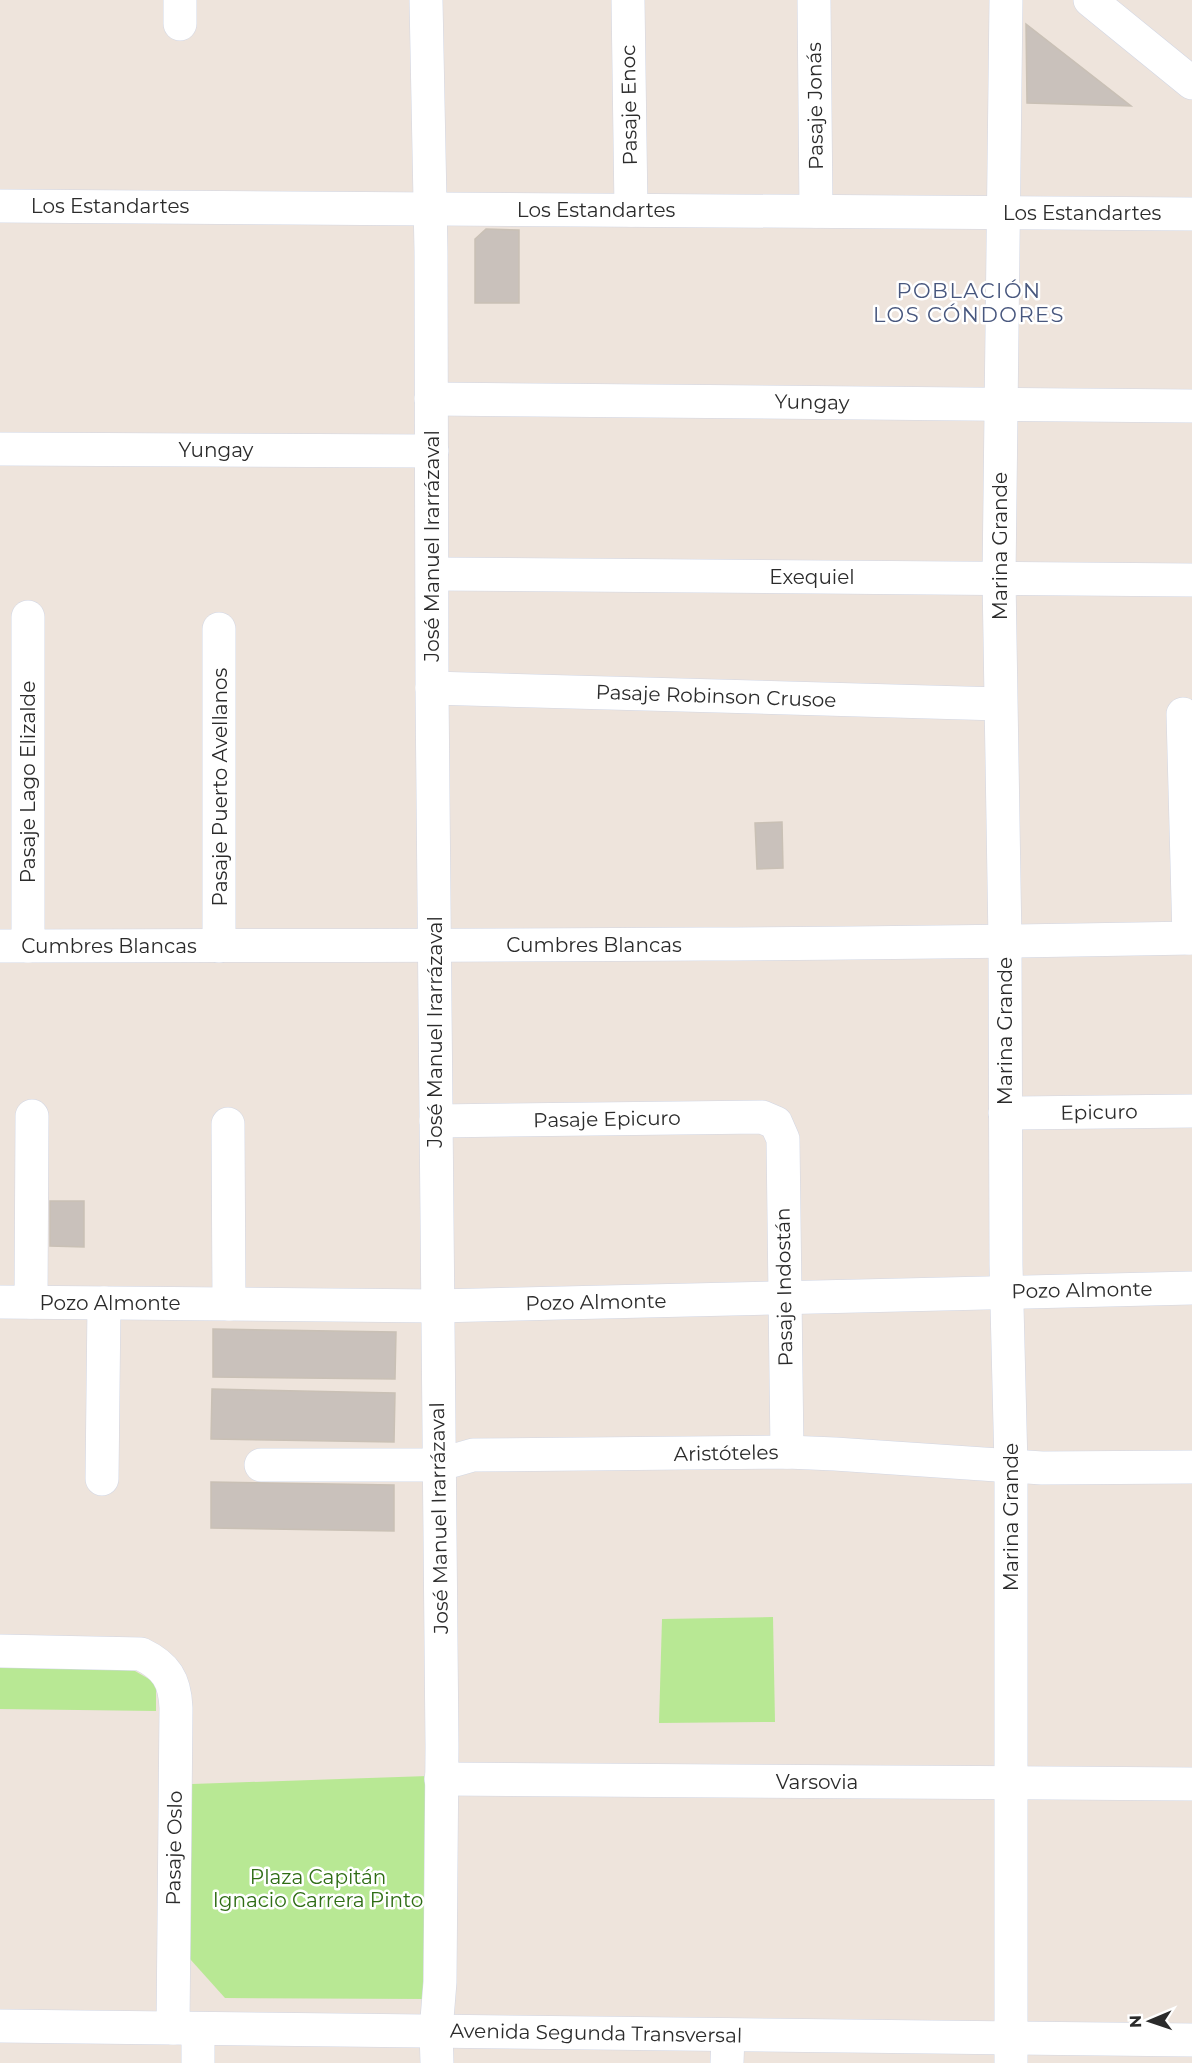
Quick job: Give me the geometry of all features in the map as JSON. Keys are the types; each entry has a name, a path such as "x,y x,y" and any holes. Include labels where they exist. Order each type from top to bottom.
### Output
{"street":[{"name":"José Manuel Irarrázaval","path":"426,0 430,208 441,1779 440,1982 436,2047"},
{"name":"Pasaje Enoc","path":"628,0 631,210"},
{"name":"Pasaje Jonás","path":"814,0 816,211"},
{"name":"Marina Grande","path":"1006,0 999,578 1005,942 1006,1291 1011,1466 1011,2051"},
{"path":"1090,0 1192,83"},
{"name":"Los Estandartes","path":"0,206 1192,214"},
{"name":"Yungay","path":"431,399 1192,406"},
{"name":"Yungay","path":"0,449 432,451"},
{"name":"Exequiel","path":"433,573 1192,580"},
{"name":"Pasaje Lago Elizalde","path":"14,946 28,618"},
{"name":"Pasaje Puerto Avellanos","path":"219,629 219,946"},
{"name":"Pasaje Robinson Crusoe","path":"432,688 1000,704"},
{"name":"Cumbres Blancas","path":"14,946 435,946 1005,942 1190,938 1183,714"},
{"name":"Epicuro","path":"1005,1113 1192,1111"},
{"path":"16,1302 32,1116"},
{"name":"Pasaje Epicuro","path":"436,1121 762,1117 776,1123"},
{"name":"Pasaje Indostán","path":"776,1123 783,1139 787,1452"},
{"path":"228,1124 229,1304"},
{"name":"Pozo Almonte","path":"16,1302 437,1306 1192,1288"},
{"path":"102,1479 104,1303"},
{"name":"Aristóteles","path":"261,1465 438,1465 472,1455 787,1452 1042,1468 1192,1467"},
{"name":"Pasaje Oslo","path":"0,1651 141,1654 154,1660 172,1681 176,1695 185,2028 198,2063"},
{"name":"Varsovia","path":"441,1779 1192,1784"},
{"name":"Avenida Segunda Transversal","path":"0,2026 185,2028 436,2047 1011,2051 1192,2040"}],"green space":[{"path":"773,1617 775,1722 659,1723 662,1619"},
{"path":"0,1667 128,1667 156,1683 156,1711 0,1709"},
{"name":"Plaza Capitán Ignacio Carrera Pinto","path":"428,1776 427,1999 225,1998 190,1959 192,1784"}],"building":[{"path":"1026,24 1131,106 1027,103"},
{"path":"486,229 519,230 519,303 475,303 475,239"},
{"path":"782,822 783,868 757,869 755,823"},
{"path":"50,1201 84,1201 84,1247 50,1246"},
{"path":"213,1329 396,1332 395,1379 213,1377"},
{"path":"212,1389 395,1393 394,1442 211,1439"},
{"path":"211,1482 394,1485 394,1531 211,1528"}],"district":[{"name":"POBLACIÓN LOS CÓNDORES","path":"969,303"}]}
